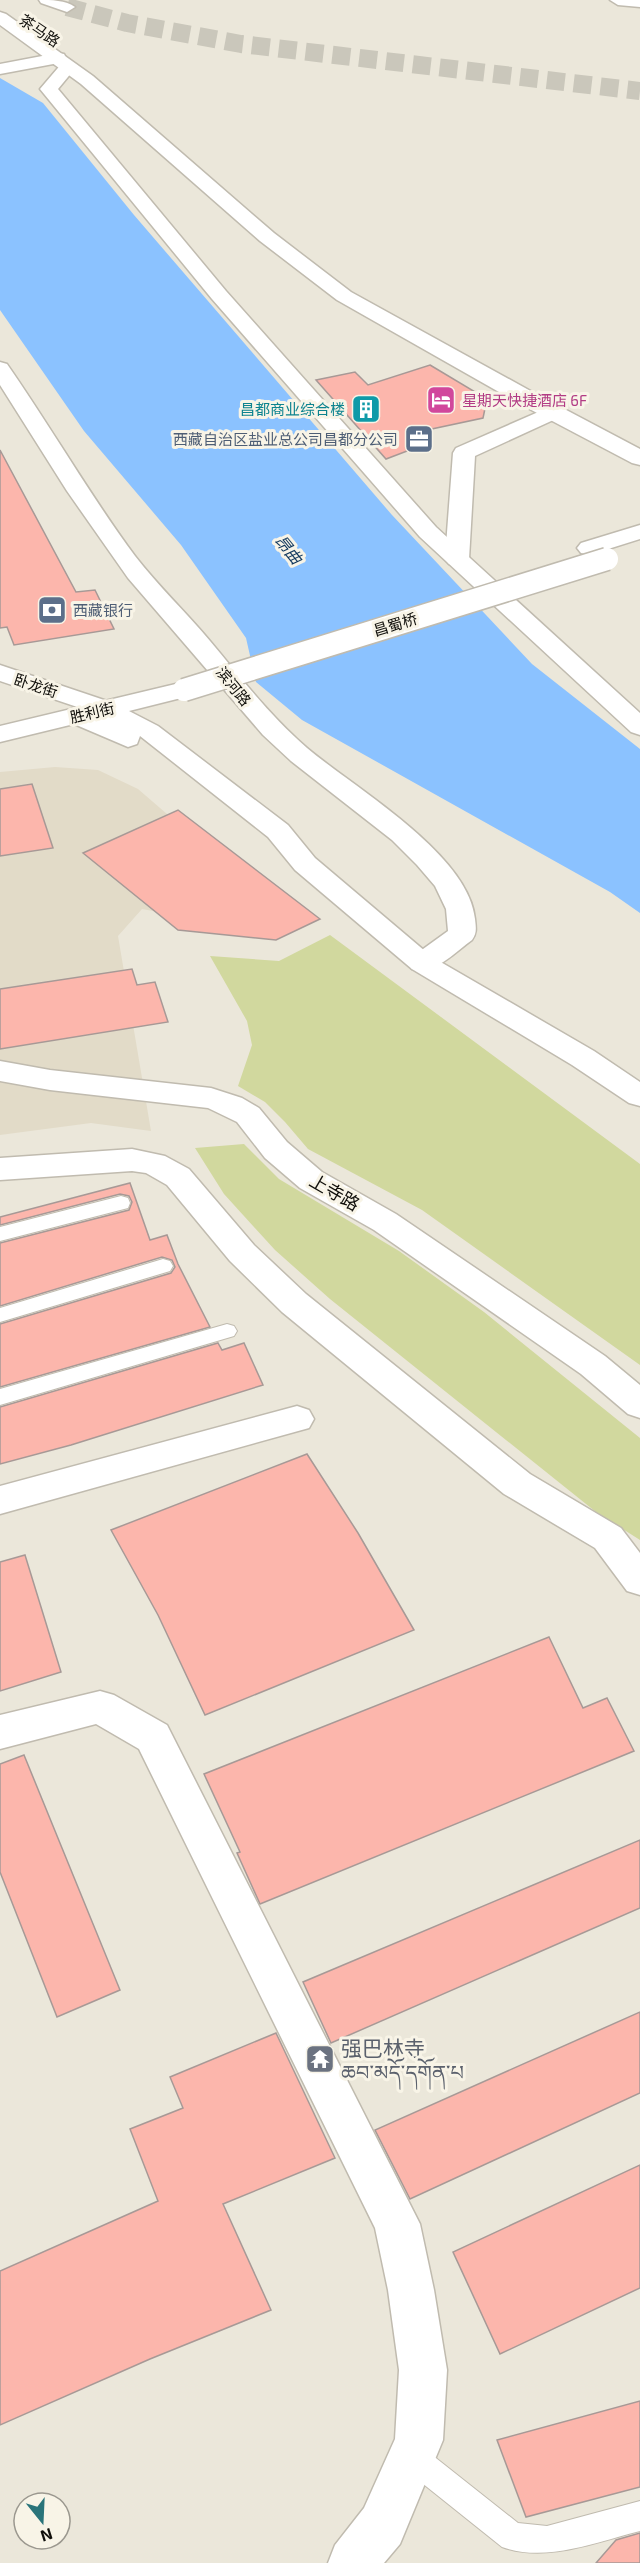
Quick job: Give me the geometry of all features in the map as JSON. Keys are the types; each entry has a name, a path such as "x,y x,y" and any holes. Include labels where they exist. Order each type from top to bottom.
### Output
{"main road":[{"path":"47,0 67,7"},
{"path":"618,0 640,2"},
{"name":"茶马路","path":"0,3 70,50 63,62 0,17"},
{"path":"63,62 49,89 219,295 428,532 640,727"},
{"path":"0,69 28,63 63,62 303,266 344,296 640,459"},
{"name":"滨河路","path":"0,368 129,563 268,727 301,756 402,834 434,866 449,886 464,923 462,934 422,963"},
{"path":"457,559 464,453 552,412"},
{"path":"598,554 640,532"},
{"path":"598,554 640,549"},
{"name":"昌蜀桥","path":"180,682 598,554"},
{"name":"卧龙街","path":"0,672 80,708"},
{"name":"胜利街","path":"0,734 80,708 180,682"},
{"name":"卧龙街","path":"0,690 80,708"},
{"path":"80,708 105,727 136,744 250,837 305,864 422,963 583,1058 640,1096"},
{"name":"胜利街","path":"0,720 80,708"},
{"name":"上寺路","path":"0,1071 50,1080 211,1098 231,1105 248,1116 276,1150 311,1180 385,1222 592,1365 640,1405"},
{"path":"0,1169 132,1160 154,1164 178,1177 242,1253 294,1303 517,1484 608,1538 640,1565"},
{"path":"0,1500 297,1419"},
{"path":"608,1538 640,1580"},
{"path":"0,1732 100,1707 153,1737 397,2223 411,2290 423,2370 419,2440 382,2526 353,2563"}],"lane":[{"path":"0,1234 120,1203"},
{"path":"0,1315 163,1266"},
{"path":"0,1397 226,1331"},
{"path":"412,2457 512,2537 547,2541 640,2516"}],"shaded area":[{"path":"55,767 98,770 138,789 275,907 241,927 142,909 118,936 151,1131 91,1123 0,1135 0,772"}],"green space":[{"path":"330,935 640,1164 640,1365 422,1210 308,1149 265,1102 238,1086 252,1045 247,1021 210,956 279,961"},
{"path":"244,1144 279,1179 399,1251 484,1312 640,1438 640,1540 596,1512 330,1299 275,1250 224,1194 195,1148"}],"water":[{"name":"昂曲","path":"0,78 43,103 134,215 392,515 532,664 640,749 640,913 610,892 302,720 256,682 246,638 181,545 84,431 0,310"}],"building":[{"path":"430,365 487,399 483,418 413,433 423,445 386,459 316,380 355,372 368,385"},
{"path":"0,450 76,592 95,590 114,629 14,645 7,627 0,628"},
{"path":"32,784 53,848 0,856 0,789"},
{"path":"178,810 320,919 276,940 178,930 83,853"},
{"path":"132,969 137,985 155,982 168,1022 0,1049 0,989"},
{"path":"130,1183 150,1240 167,1235 178,1264 210,1327 0,1387 0,1324 171,1273 175,1267 172,1260 162,1257 0,1306 0,1243 129,1210 132,1202 129,1196 120,1194 0,1225 0,1217"},
{"path":"218,1343 222,1350 244,1343 263,1385 71,1445 0,1464 0,1407"},
{"path":"307,1454 358,1533 414,1630 205,1715 158,1615 111,1530"},
{"path":"25,1555 61,1672 0,1691 0,1562"},
{"path":"549,1637 583,1708 607,1698 634,1751 260,1904 237,1853 240,1852 204,1774"},
{"path":"24,1755 120,1990 57,2017 0,1872 0,1764"},
{"path":"640,1840 640,1908 331,2043 303,1982"},
{"path":"640,2012 640,2093 410,2199 375,2130"},
{"path":"276,2033 335,2158 223,2204 271,2310 150,2359 0,2425 0,2271 158,2201 130,2129 183,2108 170,2077"},
{"path":"640,2165 640,2288 500,2354 453,2252"},
{"path":"640,2401 640,2487 526,2517 497,2440"},
{"path":"640,2533 640,2563 596,2563 616,2540"}],"tunnel":[{"path":"67,7 127,23 241,44 640,91"}],"place":[{"name":"星期天快捷酒店 6F","path":"441,400"},
{"name":"昌都商业综合楼","path":"366,409"},
{"name":"西藏自治区盐业总公司昌都分公司","path":"419,439"},
{"name":"西藏银行","path":"52,610"},
{"name":"强巴林寺 ཆབ་མདོ་དགོན་པ","path":"320,2059"}]}
